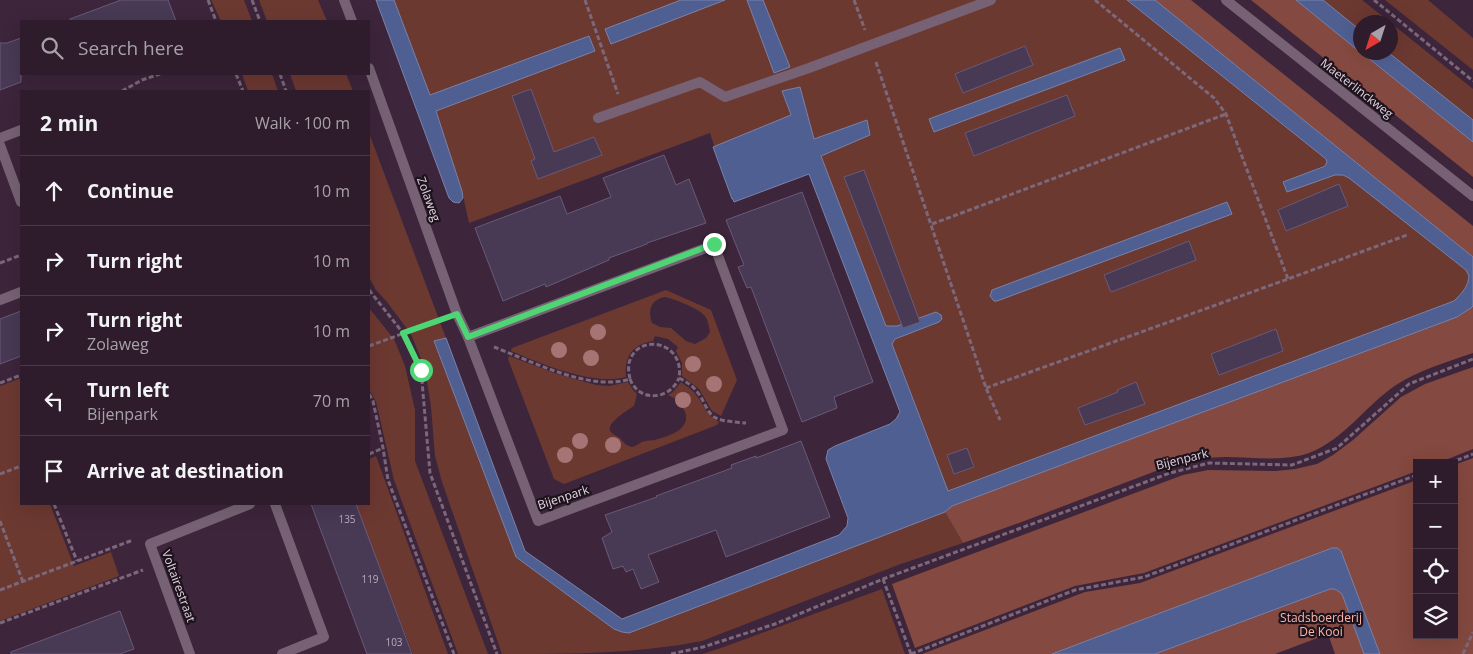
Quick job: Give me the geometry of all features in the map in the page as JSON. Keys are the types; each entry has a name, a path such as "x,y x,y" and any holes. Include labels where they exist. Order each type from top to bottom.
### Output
{"street":[{"path":"344,0 352,20"},
{"path":"598,118 700,82 725,97 810,68 990,0"},
{"name":"Maeterlinckweg","path":"1226,0 1473,196"},
{"name":"Zolaweg","path":"370,71 457,314 468,337"},
{"path":"0,138 20,130"},
{"path":"0,146 20,199"},
{"name":"Bijenpark","path":"714,244 783,430 538,522 468,337 714,244"},
{"path":"0,300 20,292"},
{"name":"Voltairestraat","path":"190,654 150,544 248,505"},
{"path":"275,505 324,637 282,654"}],"path":[{"path":"208,0 216,20"},
{"path":"252,0 260,20"},
{"path":"584,0 624,109"},
{"path":"854,0 932,224 986,388 1000,420"},
{"path":"1095,0 1214,98 1226,114 1288,279"},
{"path":"1374,0 1473,80"},
{"path":"124,90 142,80 157,75"},
{"path":"236,75 243,90"},
{"path":"280,75 286,90"},
{"path":"932,224 1226,114"},
{"path":"986,388 1407,235"},
{"path":"0,263 20,255"},
{"path":"370,291 403,333 421,370 430,473 497,654"},
{"path":"370,346 457,314"},
{"path":"468,337 534,364 584,379 612,383 630,379"},
{"path":"652,344 664,346 674,353 679,363 679,378 675,386 662,396 642,393 631,383 630,379 628,366 633,355 643,346 652,344"},
{"name":"Bijenpark","path":"671,654 703,647 774,624 883,579 1170,472 1209,463 1292,465 1337,448 1409,384 1473,359"},
{"path":"0,383 20,375"},
{"path":"679,378 688,382 698,392 714,416 720,419 747,424"},
{"path":"370,396 373,401 388,480 454,654"},
{"path":"370,454 383,448"},
{"path":"1458,460 1473,454"},
{"path":"0,474 20,466"},
{"path":"883,579 911,654 1075,590 1144,577 1413,476"},
{"path":"54,505 77,561"},
{"path":"0,521 23,582"},
{"path":"0,590 134,539 150,544"},
{"path":"0,623 158,564"},
{"path":"1463,654 1473,632"}],"shaded area":[{"path":"211,0 244,0 252,20 221,20"},
{"path":"259,0 318,0 327,20 267,20"},
{"path":"394,0 1127,0 1326,159 1325,165 1283,182 1287,191 1335,175 1343,175 1466,270 1469,276 1468,280 1464,290 1454,301 948,491 892,343 895,339 939,322 939,313 933,313 897,326 886,326 821,156 870,135 814,139 799,87 782,92 793,122 717,155 710,133 469,223 462,191 436,111 595,51 589,36 430,95"},
{"path":"1323,0 1362,0 1381,15 1353,15 1353,24"},
{"path":"1385,0 1428,0 1473,38 1473,70"},
{"path":"1398,29 1473,89 1473,120 1398,60"},
{"path":"242,75 272,75 278,90 248,90"},
{"path":"290,75 346,75 353,90 296,90"},
{"path":"370,136 446,338 434,342 516,557 614,629 629,633 945,512 963,543 898,565 702,641 628,651 502,654 442,482 435,456 431,407 425,369 411,334 376,290 370,279"},
{"path":"666,290 711,310 737,380 721,416 712,411 699,389 682,376 682,363 676,351 678,347 668,339 655,336 653,341 635,348 628,357 626,377 613,379 598,379 568,372 511,351 512,348","holes":["668,298 692,307 705,316 710,332 706,338 695,344 686,341 671,328 660,327 652,323 651,307 659,299"]},
{"path":"370,309 394,339 405,366 415,410 415,461 488,654 458,654 394,480 376,402 370,391"},
{"path":"509,356 557,374 596,385 609,386 628,382 637,394 634,406 615,420 610,431 626,445 632,447 644,441 670,435 683,426 686,417 685,411 677,405 676,399 668,395 681,382 693,391 708,413 719,422 717,425 564,484 554,479 508,359"},
{"path":"20,378 20,505 50,505 74,566 111,552 119,576 0,621 0,386"},
{"path":"376,456 448,654 413,654 355,505 370,505 370,459"},
{"path":"882,589 905,654 702,654 721,648"}],"green space":[{"path":"1155,0 1191,0 1473,226 1473,257"},
{"path":"1251,0 1296,0 1353,46 1353,60 1371,60 1473,142 1473,177"},
{"path":"1473,306 1473,353 1443,363 1396,385 1344,431 1322,447 1309,453 1278,458 1214,457 1177,463 963,543 945,512 951,506 1457,317"},
{"path":"1473,367 1473,449 1448,459 1413,459 1413,472 1144,573 1075,586 915,648 892,584 1183,475 1208,470 1276,471 1317,464 1353,440 1401,397 1425,384"},
{"path":"1473,458 1473,654 1380,654 1341,552 1337,548 1332,548 1052,654 922,654 1085,592 1140,583 1413,481 1413,639 1458,639 1458,464"},
{"name":"Stadsboerderij De Kooi","path":"1330,589 1335,589 1342,594 1364,654 1335,654 1328,634 1275,654 1155,654"}],"water":[{"path":"376,0 394,0 430,95 589,36 595,51 436,111 462,191 463,198 459,203 453,202 449,198"},
{"path":"681,0 725,0 611,44 605,29"},
{"path":"747,0 763,0 790,67 774,73"},
{"path":"1127,0 1155,0 1473,257 1473,306 1457,317 952,506 945,512 629,633 614,629 516,557 434,341 446,338 525,551 622,619 839,535 847,526 848,518 826,459 828,450 890,424 900,412 809,174 734,202 713,147 791,115 782,91 800,87 814,139 867,120 870,135 821,156 886,326 897,326 936,312 941,315 942,319 939,322 895,339 892,344 948,491 1454,301 1460,295 1466,287 1469,276 1466,270 1349,178 1343,175 1335,175 1287,192 1283,182 1325,166 1326,159"},
{"path":"1296,0 1323,0 1353,24 1353,46"},
{"path":"1120,48 1125,60 934,132 929,119"},
{"path":"1371,60 1398,60 1473,120 1473,142"},
{"path":"1227,202 1232,214 997,301 994,301 990,296 992,290"},
{"path":"1332,548 1337,548 1341,551 1380,654 1364,654 1342,594 1335,589 1330,589 1155,654 1052,654"}],"building":[{"path":"121,0 168,0 176,20 70,20"},
{"path":"20,38 21,82 0,90 0,43 7,43"},
{"path":"1025,46 1033,65 963,93 955,74"},
{"path":"531,89 554,152 594,137 602,155 538,179 531,161 535,159 512,96"},
{"path":"1067,95 1075,116 974,156 965,133"},
{"path":"664,155 676,185 689,179 706,223 647,243 546,287 545,284 503,301 475,228 560,196 567,214 611,197 603,178"},
{"path":"864,170 920,322 903,328 844,177"},
{"path":"1339,184 1348,206 1286,231 1278,210"},
{"path":"802,192 873,382 834,397 837,408 802,422 751,287 747,288 738,267 744,265 726,220"},
{"path":"1189,241 1196,260 1111,292 1104,275"},
{"path":"20,311 20,356 0,364 0,319"},
{"path":"1276,329 1283,351 1219,375 1211,354"},
{"path":"1136,382 1145,404 1085,425 1078,408 1118,392 1117,390"},
{"path":"801,441 830,517 726,557 716,530 648,555 659,582 641,589 633,569 626,572 623,566 613,569 602,538 612,532 605,515 732,468 731,465"},
{"path":"967,448 974,467 954,474 947,455"},
{"path":"311,505 356,505 412,654 367,654"},
{"path":"120,611 134,649 120,654 11,654 11,652"}],"route":[{"path":"421,370 403,333 457,314 468,337 714,244"}]}
